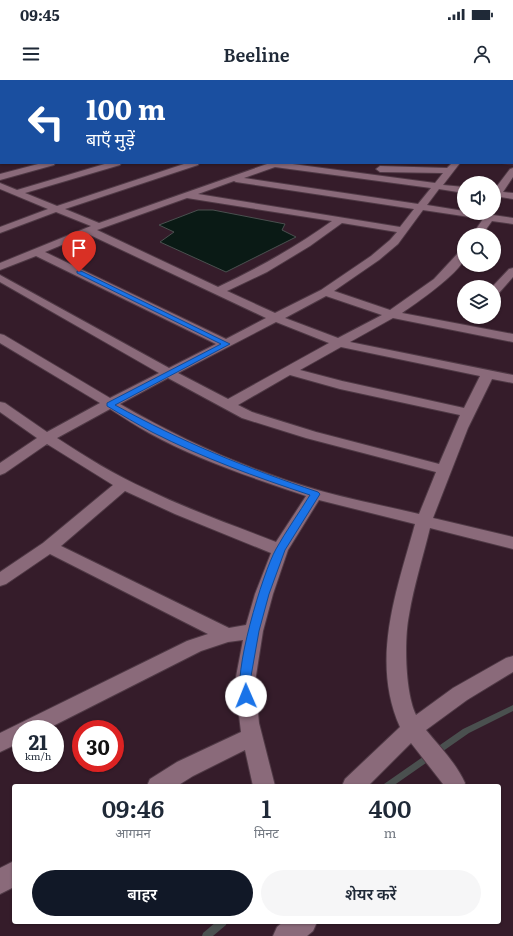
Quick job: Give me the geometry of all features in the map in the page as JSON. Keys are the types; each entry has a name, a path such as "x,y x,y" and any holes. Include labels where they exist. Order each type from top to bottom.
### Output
{"street":[{"path":"0,177 47,164"},
{"path":"16,193 114,164"},
{"path":"0,230 56,208 192,164"},
{"path":"0,267 88,230 184,195 276,164 457,189"},
{"path":"296,167 453,167"},
{"path":"0,470 46,438 325,292 375,258 394,242 420,207 453,167"},
{"path":"501,187 513,171"},
{"path":"233,178 457,213"},
{"path":"0,186 99,226"},
{"path":"184,195 404,230"},
{"path":"501,195 513,196"},
{"path":"219,291 263,270 306,244 340,220"},
{"path":"501,220 513,222"},
{"path":"88,230 275,318 339,343 513,379"},
{"path":"37,252 227,344"},
{"path":"228,406 391,314 424,293 442,278 457,261"},
{"path":"501,284 513,271"},
{"path":"0,278 168,373 247,415 311,435 444,470"},
{"path":"325,292 391,314 465,330 513,338"},
{"path":"465,330 469,324"},
{"path":"0,338 154,430 192,448 257,474 315,494 513,542"},
{"path":"289,371 393,398 468,413"},
{"path":"449,777 415,733 403,710 398,687 396,664 399,616 424,521 468,413 488,374"},
{"path":"0,406 46,438 124,484 181,510 280,550"},
{"path":"0,580 49,546 124,484"},
{"path":"264,784 252,736 245,682 254,631 264,594 280,550 315,494"},
{"path":"49,546 227,635"},
{"path":"45,720 194,646 227,635 254,631"},
{"path":"355,784 460,694 513,663"},
{"path":"161,784 185,770 252,736"},
{"path":"0,743 12,737"},
{"path":"0,882 12,874"},
{"path":"286,936 301,924"}],"shaded area":[{"path":"502,164 513,164 513,166"},
{"path":"198,210 213,210 285,224 282,230 296,237 226,272 160,242 174,232 159,225"}],"waterway":[{"path":"390,784 466,731 513,708"},
{"path":"206,936 221,924"}],"route":[{"path":"79,272 227,344 168,373 110,405 154,430 192,448 257,474 315,494 280,550 264,594 254,631 245,682 246,696"}]}
